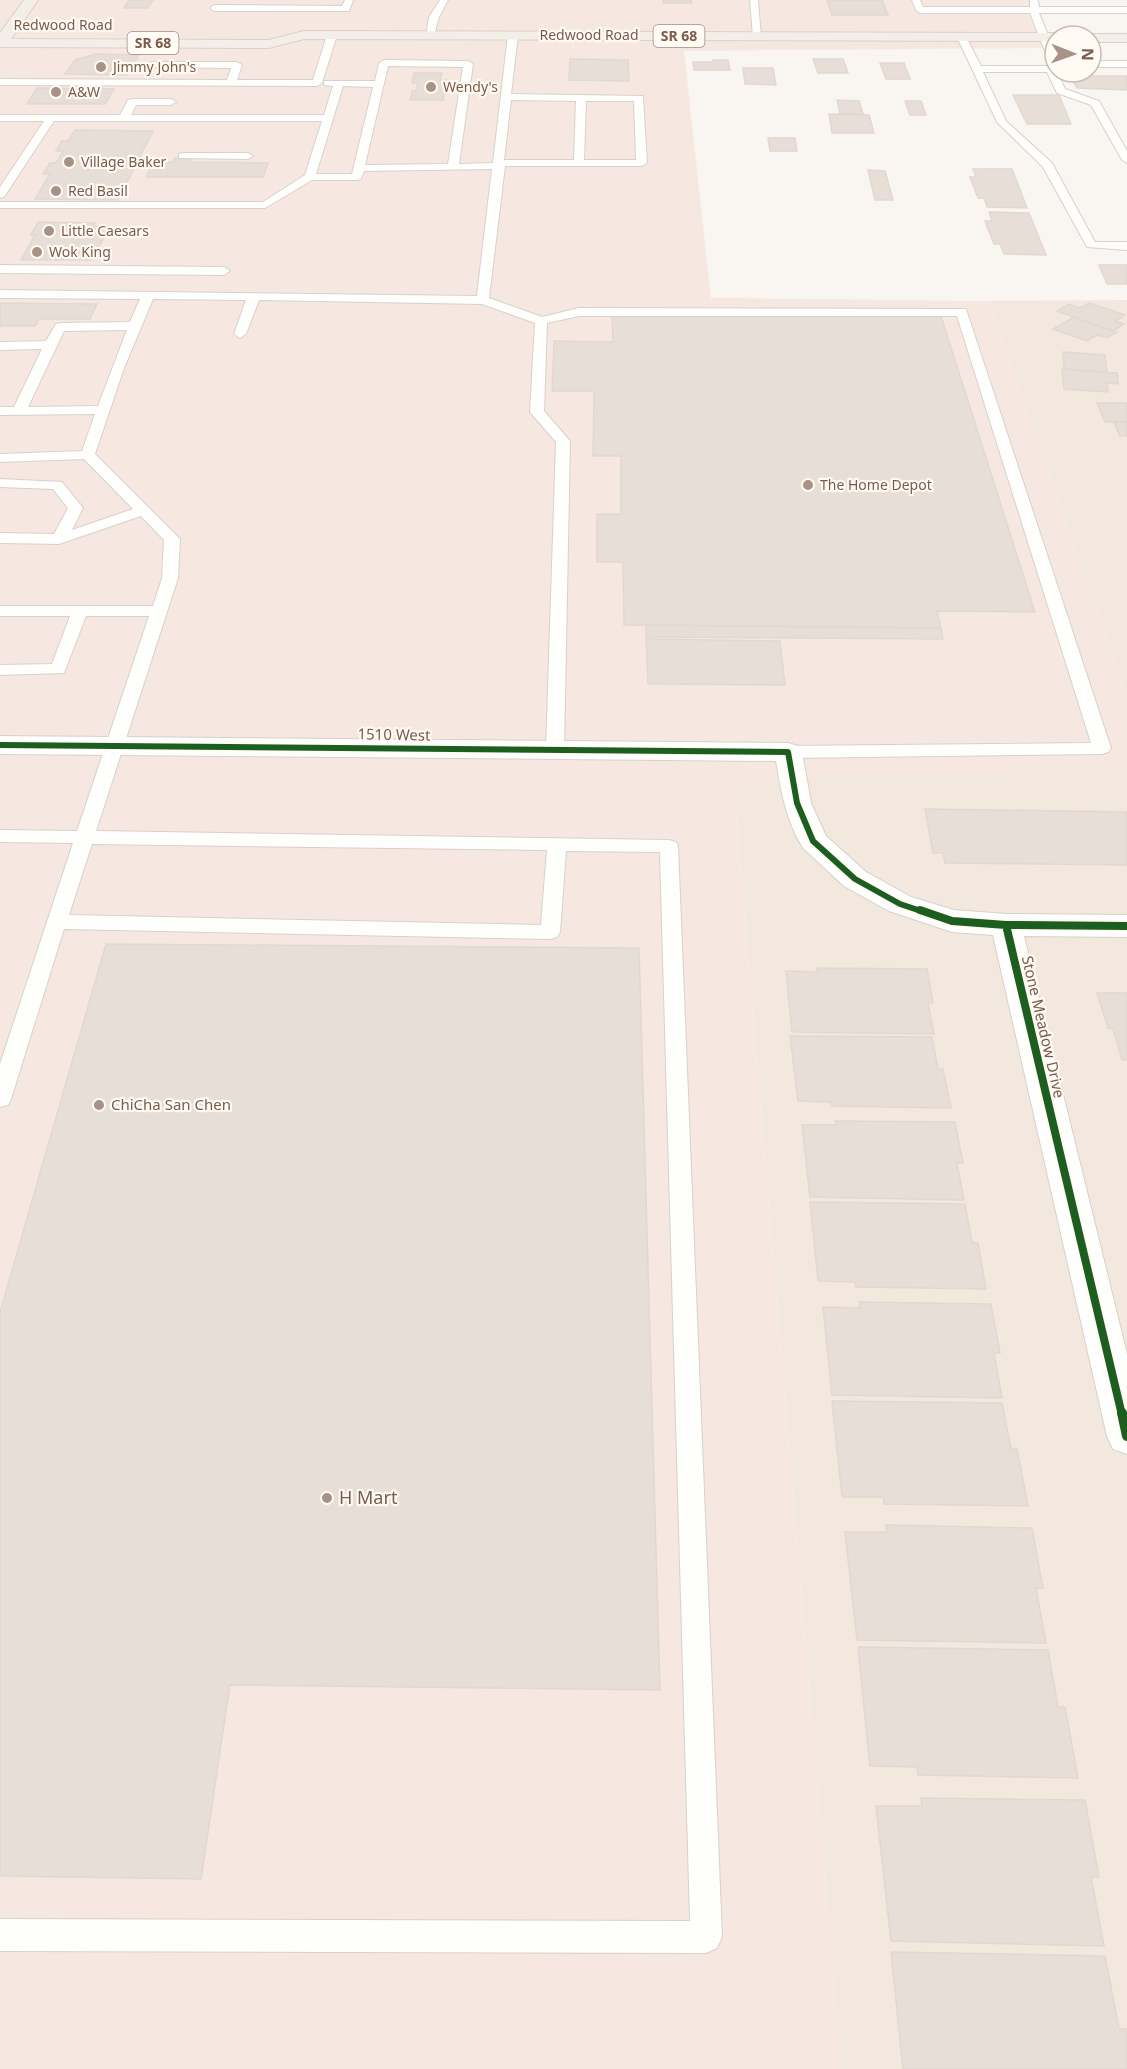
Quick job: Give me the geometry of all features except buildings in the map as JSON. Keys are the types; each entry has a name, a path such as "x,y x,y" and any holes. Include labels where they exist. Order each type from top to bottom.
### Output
{"main road":[{"path":"0,43 7,25 31,0"},
{"name":"Redwood Road","path":"7,25 36,25"},
{"name":"Redwood Road","path":"275,26 304,35"},
{"name":"Redwood Road","path":"0,43 269,44 304,35 1043,38"},
{"path":"1103,38 1127,38"}],"street":[{"name":"1510 West","path":"0,744 788,752"},
{"path":"788,752 797,803 813,841 855,879 900,904 952,921 1006,925 1127,926"},
{"name":"Stone Meadow Drive","path":"1006,925 1127,1436"}],"lane":[{"path":"214,9 270,4 346,9 349,0"},
{"path":"429,35 434,17 444,0"},
{"path":"754,0 758,36"},
{"path":"916,0 920,10 1034,5 1092,10 1127,10"},
{"path":"1087,0 1092,10"},
{"path":"1034,5 1043,25"},
{"path":"317,83 332,35"},
{"path":"483,300 513,35"},
{"path":"962,37 1002,122 1048,165 1091,245 1127,246"},
{"path":"0,205 266,205 310,177 357,177 384,63 468,64 453,167"},
{"path":"1103,64 1127,64"},
{"path":"152,65 237,65 231,82"},
{"path":"977,69 1043,69"},
{"path":"163,118 182,81"},
{"path":"0,82 182,81 380,84"},
{"path":"310,177 339,83"},
{"path":"1058,84 1061,91 1095,103 1127,160"},
{"path":"359,168 642,163 639,98 507,97"},
{"path":"579,163 581,98"},
{"path":"124,118 132,102 171,102"},
{"path":"0,118 329,118"},
{"path":"0,195 17,159 51,118"},
{"path":"183,156 248,156"},
{"path":"0,269 225,271"},
{"path":"0,294 483,300 541,321 579,312 962,312 1102,748 788,752"},
{"path":"88,455 133,326 148,295"},
{"path":"240,334 254,296"},
{"path":"541,321 537,412 563,441 555,750"},
{"path":"19,411 60,327 133,326"},
{"path":"0,346 50,345"},
{"path":"0,411 102,410"},
{"path":"0,458 88,455 172,539 170,578 160,611 0,1099"},
{"path":"0,483 57,485 76,508 59,538"},
{"path":"0,538 59,538 144,510"},
{"path":"0,611 160,611"},
{"path":"0,670 58,669 80,611"},
{"path":"0,836 669,846 706,1937 0,1935"},
{"path":"57,922 550,932 557,845"}],"shaded area":[{"path":"0,0 1032,0 1043,35 1043,48 684,51 711,298 988,301 1127,696 1127,771 733,780 841,2069 0,2069"},
{"path":"1127,300 1127,696 988,301"},
{"path":"1127,771 1127,2069 841,2069 733,779"}],"cycle path":[{"path":"0,745 788,752 797,803 813,841 855,879 900,904 952,921 1006,925 1127,926"},
{"path":"1006,925 1127,1436"}],"place":[{"name":"Jimmy John's","path":"101,67"},
{"name":"Wendy's","path":"431,87"},
{"name":"A&W","path":"56,92"},
{"name":"Village Baker","path":"69,162"},
{"name":"Red Basil","path":"56,191"},
{"name":"Little Caesars","path":"49,231"},
{"name":"Wok King","path":"37,252"},
{"name":"The Home Depot","path":"808,485"},
{"name":"ChiCha San Chen","path":"99,1105"},
{"name":"H Mart","path":"327,1498"}]}
